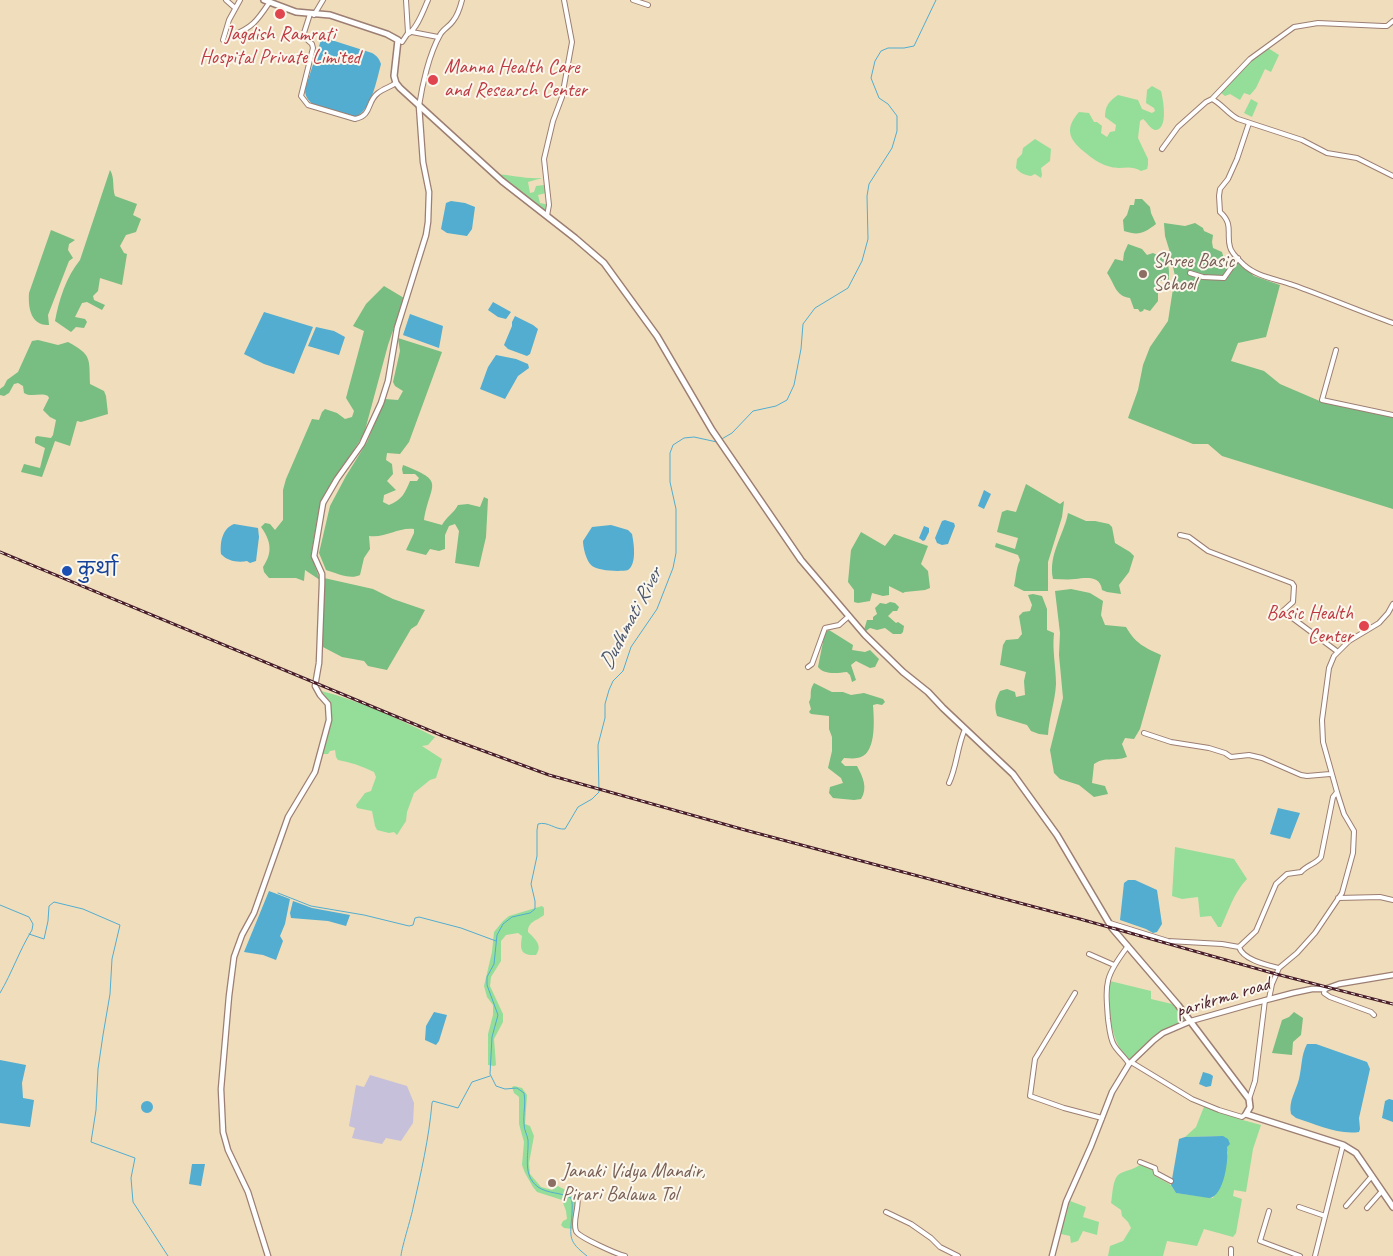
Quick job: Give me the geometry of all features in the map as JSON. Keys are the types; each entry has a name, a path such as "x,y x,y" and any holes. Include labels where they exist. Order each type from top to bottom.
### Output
{"main road":[{"path":"270,2 296,12 330,16 387,34 398,40 398,54 394,76 396,83 502,181 604,263 657,336 712,430 796,553 865,635 903,672 928,692 1013,774 1056,835 1112,928 1191,1021 1249,1099 1250,1107 1246,1114 1343,1145 1356,1153 1393,1207"}],"street":[{"path":"226,0 235,8"},
{"path":"223,40 229,20 240,0"},
{"path":"323,0 312,15 303,36 312,44 313,48 301,96 308,105 355,119 362,118 367,113 378,93 396,83"},
{"path":"406,0 410,33"},
{"path":"398,40 402,42 410,33 428,0"},
{"path":"268,1256 248,1192 228,1150 223,1132 221,1089 234,957 257,907 288,817 315,772 326,734 329,720 328,704 315,686 319,663 322,574 314,556 323,503 337,479 360,449 381,403 388,381 397,328 426,235 428,222 429,192 423,162 419,106 423,83 438,38 444,29 455,20 462,0"},
{"path":"547,216 549,205 544,159 551,128 562,97 572,42 564,0"},
{"path":"633,0 648,5"},
{"path":"231,36 246,30 257,21 270,2"},
{"path":"1162,149 1178,127 1212,99 1250,59 1294,26 1318,23 1387,26 1393,21"},
{"path":"410,33 438,38"},
{"path":"1212,99 1232,116 1302,140 1327,153 1357,158 1393,176"},
{"path":"1249,123 1241,150 1228,179 1220,189 1220,212 1224,215 1230,227 1230,248 1245,266 1263,276 1292,284 1393,323"},
{"path":"1190,273 1203,278 1224,278 1238,258"},
{"path":"1336,350 1322,400 1393,415"},
{"path":"1180,535 1189,537 1208,551 1292,583 1294,586 1293,602 1283,611 1338,652"},
{"path":"1249,1099 1255,1081 1267,1000 1272,984 1280,968 1315,933 1338,898 1348,876 1353,853 1355,837 1352,826 1344,814 1330,774 1323,742 1322,720 1327,673 1331,662 1338,652 1354,637 1384,619 1393,604"},
{"path":"808,667 812,664 825,628 839,625 849,616"},
{"path":"949,783 959,742 965,729"},
{"path":"1144,732 1172,742 1209,748 1225,753 1230,757 1249,755 1262,758 1301,775 1330,774"},
{"path":"1239,947 1256,930 1274,888 1280,880 1291,872 1301,872 1306,866 1316,862 1321,857 1337,792"},
{"path":"1338,898 1380,897 1393,900"},
{"path":"1110,923 1168,941 1222,944 1239,947"},
{"path":"1128,946 1114,965 1106,985 1109,1025 1113,1044 1130,1063 1192,1099 1231,1114 1242,1117 1246,1114"},
{"path":"1239,947 1243,954 1280,968"},
{"path":"1090,954 1114,965"},
{"name":"parikrma road","path":"1052,1256 1066,1202 1112,1092 1130,1063 1163,1033 1191,1021 1267,1000 1312,989 1325,989 1340,984 1393,975"},
{"path":"1325,989 1324,993 1371,1012 1374,1015"},
{"path":"1075,993 1034,1059 1030,1096 1064,1108 1102,1118"},
{"path":"1315,1256 1343,1145"},
{"path":"1140,1162 1155,1168 1156,1173 1171,1181"},
{"path":"1346,1206 1372,1176"},
{"path":"572,1188 576,1191 575,1229 578,1234 589,1241 625,1256"},
{"path":"1367,1208 1382,1191"},
{"path":"1299,1207 1325,1216"},
{"path":"1269,1211 1260,1242 1300,1256"},
{"path":"886,1212 912,1224 940,1247 958,1256"},
{"path":"1231,1256 1232,1249"}],"shaded area":[{"path":"370,1075 407,1086 414,1103 413,1123 401,1141 386,1138 382,1144 352,1138 355,1128 349,1126 356,1085 364,1087"}],"green space":[{"path":"1268,48 1279,55 1271,72 1265,69 1256,88 1250,95 1244,93 1240,100 1230,94 1225,96 1220,92 1248,63"},
{"path":"1152,86 1161,91 1164,120 1159,129 1155,130 1143,119 1140,121 1138,138 1148,159 1147,169 1141,171 1133,168 1115,168 1104,165 1081,149 1073,140 1070,130 1071,124 1079,112 1089,113 1094,122 1102,126 1101,133 1107,137 1110,132 1115,131 1116,125 1105,117 1105,113 1108,104 1118,95 1138,100 1142,109 1152,113 1155,111 1154,108 1146,103 1147,90"},
{"path":"1251,99 1258,103 1252,117 1244,113"},
{"path":"1035,139 1051,149 1050,161 1041,168 1041,178 1035,174 1031,176 1024,174 1016,168 1017,159 1022,154 1023,148"},
{"path":"110,170 115,196 137,204 133,215 141,219 136,232 126,235 120,246 124,253 127,254 122,285 100,278 98,291 93,296 94,300 105,305 102,310 87,302 82,303 75,317 85,319 87,322 84,328 76,327 71,332 55,321 67,281 80,260"},
{"path":"496,174 542,178 528,182 530,193 534,192 536,186 544,185 546,193 538,195 540,203 550,205 549,211 545,212"},
{"path":"1135,199 1142,199 1150,207 1156,224 1138,233 1124,231 1123,220 1127,215 1130,205 1134,205"},
{"path":"1164,223 1185,226 1195,223 1203,228 1204,231 1213,235 1213,248 1222,252 1224,259 1234,257 1254,276 1280,285 1266,337 1238,343 1231,361 1264,371 1280,384 1322,402 1393,417 1393,509 1222,456 1208,444 1193,444 1128,418 1150,347 1168,321 1175,276 1165,236"},
{"path":"51,230 75,240 69,244 68,250 73,258 69,261 48,315 49,325 43,325 38,323 32,315 29,293"},
{"path":"1128,244 1142,249 1147,255 1153,253 1159,256 1168,264 1169,283 1158,280 1158,301 1150,311 1144,309 1140,312 1138,309 1134,309 1130,298 1118,292 1107,273 1115,259 1123,261"},
{"path":"384,286 404,298 388,345 364,434 320,503 311,555 320,580 305,570 304,581 296,578 269,578 264,572 263,567 270,547 261,527 265,523 270,524 275,530 283,520 283,490 286,479 312,419 319,420 325,409 337,413 345,419 352,417 354,411 346,398 364,331 353,326 366,304"},
{"path":"398,338 442,352 409,442 400,454 387,453 386,460 392,464 393,474 387,481 396,490 384,495 383,502 389,505 397,501 405,493 410,481 417,481 419,478 415,474 403,474 403,465 431,480 432,491 424,520 442,525 458,505 468,504 480,507 484,497 488,499 486,537 479,567 455,563 459,531 455,524 449,526 445,535 445,549 439,551 430,549 426,555 406,550 414,529 369,536 370,549 364,558 360,575 352,577 343,576 326,570 319,553 330,506 367,442 385,399 398,400 403,391 395,386 393,382 400,351"},
{"path":"38,340 58,345 68,342 85,354 89,363 90,384 104,391 108,414 81,422 77,421 70,446 55,441 42,477 21,472 24,464 40,468 45,448 35,443 35,438 37,436 51,438 53,435 56,420 43,410 49,398 48,396 24,393 23,386 18,383 14,384 9,393 4,396 0,395 0,389 7,380 18,372 32,341"},
{"path":"1026,484 1060,504 1064,501 1062,517 1048,562 1048,591 1024,591 1014,586 1020,560 1018,555 995,547 996,543 1015,549 1018,538 997,532 1002,512 1007,510 1016,512"},
{"path":"1068,513 1086,521 1109,524 1112,527 1115,543 1134,556 1129,572 1119,585 1121,594 1102,590 1101,585 1092,578 1053,579 1054,553"},
{"path":"861,532 885,546 894,534 928,546 921,564 928,571 930,588 903,593 889,586 889,595 883,596 872,593 870,601 854,602 854,590 848,582 851,550"},
{"path":"324,578 373,589 393,599 425,610 417,625 411,629 387,670 368,666 364,661 342,657 321,646"},
{"path":"1071,589 1090,593 1103,601 1101,615 1105,625 1126,627 1141,644 1161,655 1140,729 1134,739 1125,738 1122,744 1127,757 1102,760 1094,764 1092,783 1105,786 1108,794 1094,797 1079,785 1060,779 1054,773 1050,750 1063,698 1059,655 1060,633 1055,591"},
{"path":"1028,595 1042,596 1047,609 1047,630 1054,633 1053,646 1056,684 1048,735 1039,734 1031,731 1027,725 997,716 995,706 1000,691 1007,689 1015,692 1016,697 1025,695 1024,681 1026,672 1000,665 1003,645 1006,640 1018,639 1022,634 1019,616 1023,612 1030,611 1032,605"},
{"path":"890,602 895,603 899,607 897,611 893,611 888,616 896,623 898,622 904,626 903,632 901,634 893,634 885,628 864,630 867,620 873,620 873,617 877,614 875,608 880,603 886,604"},
{"path":"829,630 853,645 852,650 865,652 870,650 879,659 875,667 870,668 856,661 851,665 856,680 852,682 847,672 831,673 821,670 818,667 825,632"},
{"path":"814,683 832,692 843,692 851,695 864,693 883,699 885,702 882,705 873,705 873,736 868,751 863,756 844,758 841,762 845,766 857,766 863,778 864,791 861,799 833,798 829,793 830,787 843,783 841,778 828,768 832,751 829,716 811,714 809,712 811,709 809,702 811,689"},
{"path":"321,691 365,705 435,737 428,745 422,746 442,759 436,778 430,780 414,793 407,812 406,821 397,835 394,832 389,833 377,830 372,811 357,808 356,805 365,793 371,791 376,777 374,772 356,764 338,760 335,750 330,751 328,754 323,754 330,728 331,708 329,701"},
{"path":"1175,847 1234,859 1247,879 1235,896 1221,927 1218,927 1211,916 1200,917 1198,897 1182,899 1172,896"},
{"path":"542,906 544,908 544,915 531,923 528,928 528,932 539,948 536,955 527,954 522,951 522,936 518,933 506,935 501,941 501,961 491,977 490,986 503,1014 503,1022 494,1039 496,1065 488,1065 488,1034 493,1015 493,1005 487,997 484,986 492,952 494,932 509,916"},
{"path":"1110,981 1151,991 1151,999 1172,1004 1187,1021 1165,1029 1129,1060 1117,1043 1111,1023"},
{"path":"1294,1012 1303,1018 1301,1035 1293,1042 1292,1055 1272,1053 1282,1020"},
{"path":"512,1087 522,1088 527,1095 525,1124 530,1126 534,1136 529,1163 530,1174 541,1187 552,1190 558,1186 572,1194 576,1205 573,1229 564,1228 561,1225 567,1219 562,1200 537,1192 525,1173 522,1165 524,1142 519,1124 519,1097 514,1093"},
{"path":"1205,1104 1239,1119 1261,1125 1253,1149 1246,1192 1234,1190 1233,1196 1242,1199 1236,1233 1233,1237 1204,1229 1197,1246 1167,1241 1163,1256 1108,1256 1110,1246 1123,1241 1131,1228 1122,1216 1121,1210 1111,1203 1114,1182 1121,1173 1140,1165 1153,1170 1155,1176 1171,1185 1176,1193 1213,1198 1228,1153 1223,1136 1185,1137 1196,1127"},
{"path":"1070,1201 1086,1207 1083,1217 1099,1222 1097,1235 1083,1231 1078,1241 1071,1243 1070,1236 1061,1234"}],"water":[{"path":"322,37 372,53 377,56 381,64 369,103 359,115 353,117 323,109 310,102 306,96 305,89"},
{"path":"451,201 475,207 472,229 467,236 447,233 441,229 446,203"},
{"path":"493,302 511,312 506,319 498,317 488,310"},
{"path":"264,312 313,327 294,374 264,364 244,354"},
{"path":"410,314 443,326 439,348 403,335"},
{"path":"515,316 538,329 530,354 527,356 508,349 504,345"},
{"path":"316,327 334,331 345,337 339,355 308,346"},
{"path":"496,355 516,359 528,364 529,368 518,376 505,399 480,389 488,367"},
{"path":"984,490 991,494 984,509 978,506"},
{"path":"942,521 954,523 955,526 948,544 942,545 937,543 935,538"},
{"path":"234,524 258,528 259,537 256,561 250,563 247,561 233,561 221,554 224,533"},
{"path":"611,525 628,530 632,534 634,559 628,570 598,569 589,563 586,557 583,541 592,527"},
{"path":"924,526 929,528 929,532 923,541 919,538"},
{"path":"1278,808 1300,813 1290,839 1270,834"},
{"path":"1128,880 1135,880 1157,890 1162,924 1157,932 1153,933 1120,920 1124,883"},
{"path":"269,891 290,899 285,924 280,936 283,941 276,960 263,955 244,952"},
{"path":"293,901 312,908 350,915 346,926 328,921 291,918 290,913"},
{"path":"434,1012 447,1015 436,1045 425,1040 426,1026"},
{"path":"1307,1044 1316,1044 1367,1062 1370,1069 1359,1118 1359,1132 1343,1132 1327,1128 1296,1118 1291,1114 1291,1101 1299,1079"},
{"path":"0,1060 26,1065 22,1083 23,1098 34,1100 30,1127 0,1123"},
{"path":"1203,1072 1213,1076 1211,1086 1206,1087 1199,1084"},
{"path":"1393,1100 1393,1122 1382,1118 1385,1101"},
{"path":"145,1101 149,1101 153,1107 149,1113 145,1113 141,1109 141,1105"},
{"path":"1223,1136 1228,1139 1230,1144 1227,1147 1227,1160 1222,1185 1214,1196 1209,1198 1176,1193 1171,1185 1179,1139 1185,1137"},
{"path":"192,1164 205,1164 201,1186 189,1184"}],"waterway":[{"name":"Dudhmati River","path":"720,440 732,433 753,411 776,406 787,400 794,385 801,349 803,324 815,308 848,288 862,261 868,239 867,196 869,184 892,148 897,131 897,116 888,104 879,98 871,78 875,61 881,51 888,48 914,46 936,0"},
{"name":"Dudhmati River","path":"587,1256 573,1242 571,1234 571,1198 538,1187 530,1177 527,1165 528,1140 524,1126 524,1093 517,1088 505,1089 496,1086 490,1074 492,1037 498,1015 487,985 487,977 494,964 497,935 503,924 512,917 530,913 535,909 531,884 537,856 538,824 542,823 565,829 578,807 592,799 599,792 598,745 605,718 605,704 609,690 613,681 623,671 631,647 657,609 673,568 676,553 676,509 670,482 670,453 673,445 684,438 694,437 717,442"},
{"path":"278,893 311,906 364,915 409,926 413,925 415,918 419,917 461,928 496,941"},
{"path":"29,934 44,939 49,906 54,902 83,909 120,925 112,959 110,994 98,1069 96,1110 91,1142 135,1158 131,1178 133,1202 168,1256"},
{"path":"0,905 29,917 33,924 32,930 0,993"},
{"path":"401,1256 422,1169 432,1103 433,1101 458,1108 472,1082 490,1076"}],"railway":[{"path":"0,552 443,736 549,775 745,830 1393,1004"}],"place":[{"name":"Jagdish Ramrati Hospital Private Limited","path":"280,14"},
{"name":"Manna Health Care and Research Center","path":"433,80"},
{"name":"Shree Basic School","path":"1143,274"},
{"name":"कुर्था","path":"67,571"},
{"name":"Basic Health Center","path":"1364,626"},
{"name":"Janaki Vidya Mandir, Pirari Balawa Tol","path":"552,1183"}]}
